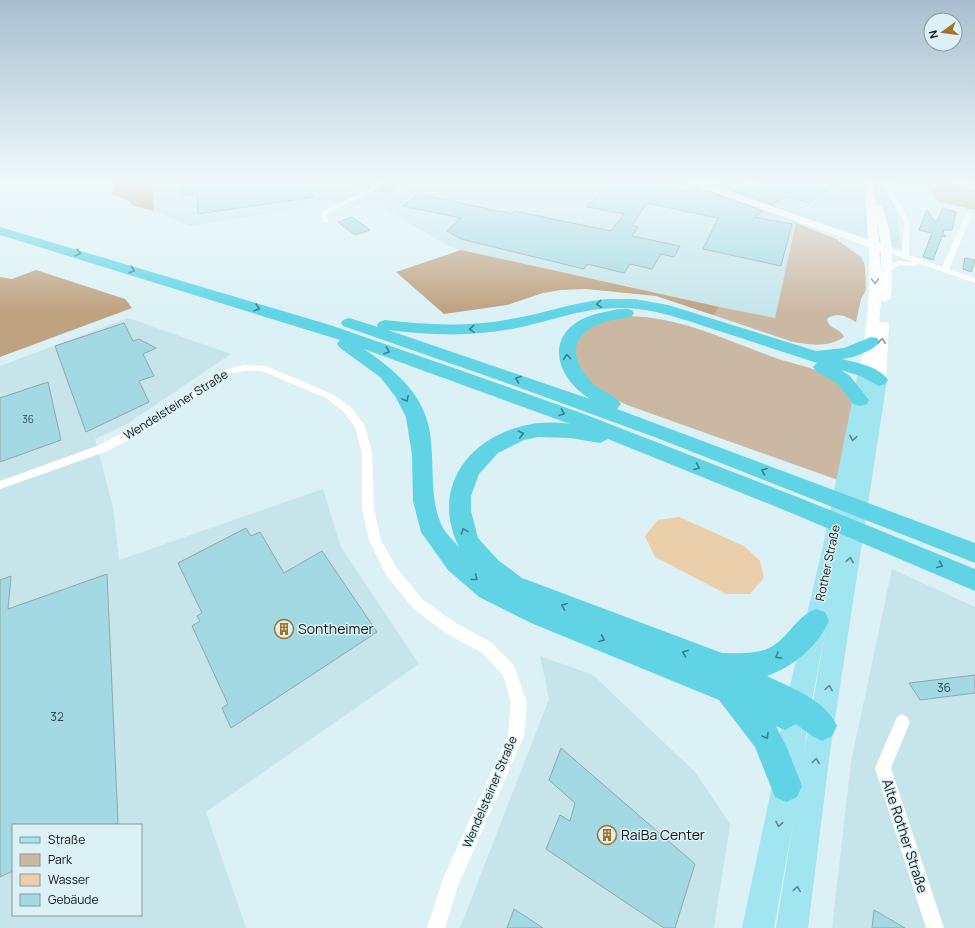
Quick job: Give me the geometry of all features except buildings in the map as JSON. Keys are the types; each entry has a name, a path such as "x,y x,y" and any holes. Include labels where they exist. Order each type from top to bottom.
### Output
{"highway":[{"path":"0,230 328,323 431,330 462,330 514,324 558,311 592,304 624,302 675,311 816,361 844,380 860,400"},
{"path":"256,293 328,323 577,419 660,442 799,496 907,526 975,553"},
{"path":"660,442 588,389 576,378 568,365 566,354 572,334 591,321 618,314 658,314 870,377"},
{"path":"328,323 386,373 404,393 416,417 422,455 424,501 433,532 457,563 488,589 540,615 722,677 760,727 775,752 786,786"},
{"path":"816,361 834,355 847,353 871,342"},
{"path":"660,442 545,430 519,433 492,445 471,467 458,495 460,518 468,543 490,570 513,586 722,677 822,726"},
{"path":"799,496 906,551 975,580"},
{"path":"722,677 777,658 798,641 816,621"}],"main road":[{"path":"819,225 885,249"},
{"path":"819,225 857,244 874,262"},
{"name":"Rother Straße","path":"758,928 786,786 796,713 833,546 860,400 870,377 871,342 876,284 872,225"},
{"name":"Rother Straße","path":"792,928 822,726 870,377 887,269 885,249 886,239 883,225"}],"street":[{"path":"905,257 907,225"},
{"path":"944,271 965,225"},
{"path":"885,249 975,281"},
{"path":"887,269 899,263 928,264"},
{"name":"Wendelsteiner Straße","path":"0,485 101,449 142,428 226,372 244,368 263,368 329,396 347,409 360,426 367,454 368,508 376,540 391,571 418,604 449,627 487,648 509,671 519,702 516,736 449,885 436,928"},
{"name":"Alte Rother Straße","path":"902,722 883,768 935,928"}],"shaded area":[{"path":"413,225 796,225 775,319 461,250 445,244"},
{"path":"827,225 898,225 902,249"},
{"path":"461,250 720,307 713,315 656,296 586,289 561,290 543,293 507,305 444,314 396,272"},
{"path":"36,270 125,299 132,308 0,357 0,277 12,279"},
{"path":"128,318 231,354 127,424 95,439 113,507 119,560 323,489 341,547 419,664 206,812 246,928 0,928 0,366"},
{"path":"892,569 975,607 975,928 832,928 851,762"},
{"path":"540,656 593,675 695,772 730,824 714,928 460,928 549,699"}],"green space":[{"path":"795,225 802,225 836,239 861,257 865,266 866,290 861,299 856,322 838,315 834,315 827,319 828,323 844,337 831,343 818,345 790,341 713,315 720,307 775,318"},
{"path":"629,316 666,320 702,330 779,359 825,374 834,381 847,393 852,403 838,480 627,405 595,390 577,369 573,344 577,336 602,320"}],"water":[{"path":"679,517 744,546 760,561 764,578 750,594 726,594 655,557 645,536 658,520"}],"place":[{"name":"Sontheimer","path":"284,629"},
{"name":"RaiBa Center","path":"607,835"}]}
